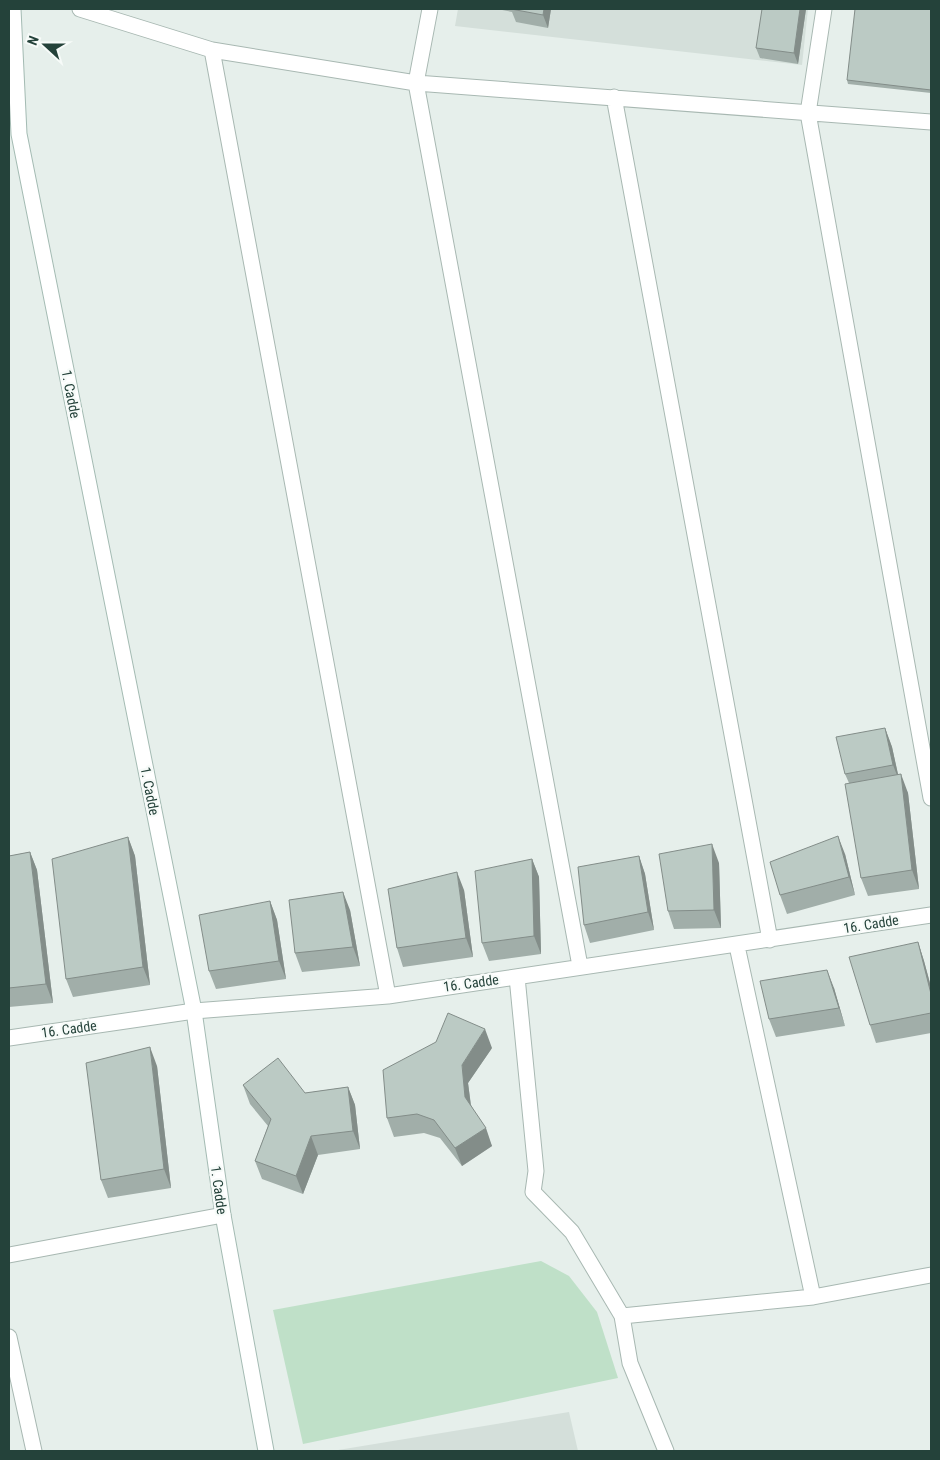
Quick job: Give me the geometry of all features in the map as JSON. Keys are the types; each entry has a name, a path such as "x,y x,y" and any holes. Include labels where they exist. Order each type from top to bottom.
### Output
{"street":[{"name":"1. Cadde","path":"13,9 19,134 194,1012 223,1215 266,1451"},
{"path":"80,9 212,50 416,83 931,122"},
{"path":"430,9 416,83 580,966"},
{"path":"824,9 808,113 931,798"},
{"path":"212,50 388,996"},
{"path":"614,97 770,940"},
{"name":"1. Cadde","path":"9,108 19,134"},
{"name":"16. Cadde","path":"9,1038 194,1012 388,996 580,966 737,946 931,915"},
{"path":"737,946 813,1296"},
{"path":"517,977 536,1171 533,1192 572,1232 622,1316 630,1363 666,1451"},
{"path":"9,1255 223,1215"},
{"path":"622,1316 813,1296 931,1275"},
{"path":"9,1337 34,1451"}],"shaded area":[{"path":"458,9 808,9 802,65 455,26"},
{"path":"569,1412 578,1451 332,1451"}],"green space":[{"path":"541,1261 569,1276 597,1312 618,1378 303,1444 273,1310"}],"building":[{"path":"511,9 544,9 543,15"},
{"path":"762,9 800,9 794,53 756,48"},
{"path":"855,9 931,9 931,90 847,80"},
{"path":"885,728 893,765 845,774 836,737"},
{"path":"901,774 912,870 861,878 845,784"},
{"path":"838,836 849,877 780,895 770,862"},
{"path":"128,837 143,967 66,979 52,859"},
{"path":"712,844 714,910 668,911 659,854"},
{"path":"30,852 46,984 9,988 9,856"},
{"path":"639,856 648,912 584,925 578,867"},
{"path":"532,859 534,936 482,943 475,871"},
{"path":"457,872 466,938 397,948 388,889"},
{"path":"343,892 353,947 295,953 289,900"},
{"path":"270,901 279,961 209,971 199,915"},
{"path":"918,942 931,994 931,1013 870,1025 849,957"},
{"path":"827,970 839,1008 769,1019 760,981"},
{"path":"448,1013 485,1029 462,1065 465,1097 486,1128 455,1148 434,1120 417,1114 387,1118 383,1070 436,1042"},
{"path":"150,1047 164,1169 101,1180 86,1063"},
{"path":"278,1058 305,1093 348,1087 353,1131 311,1136 296,1176 255,1161 271,1119 243,1085"}]}
